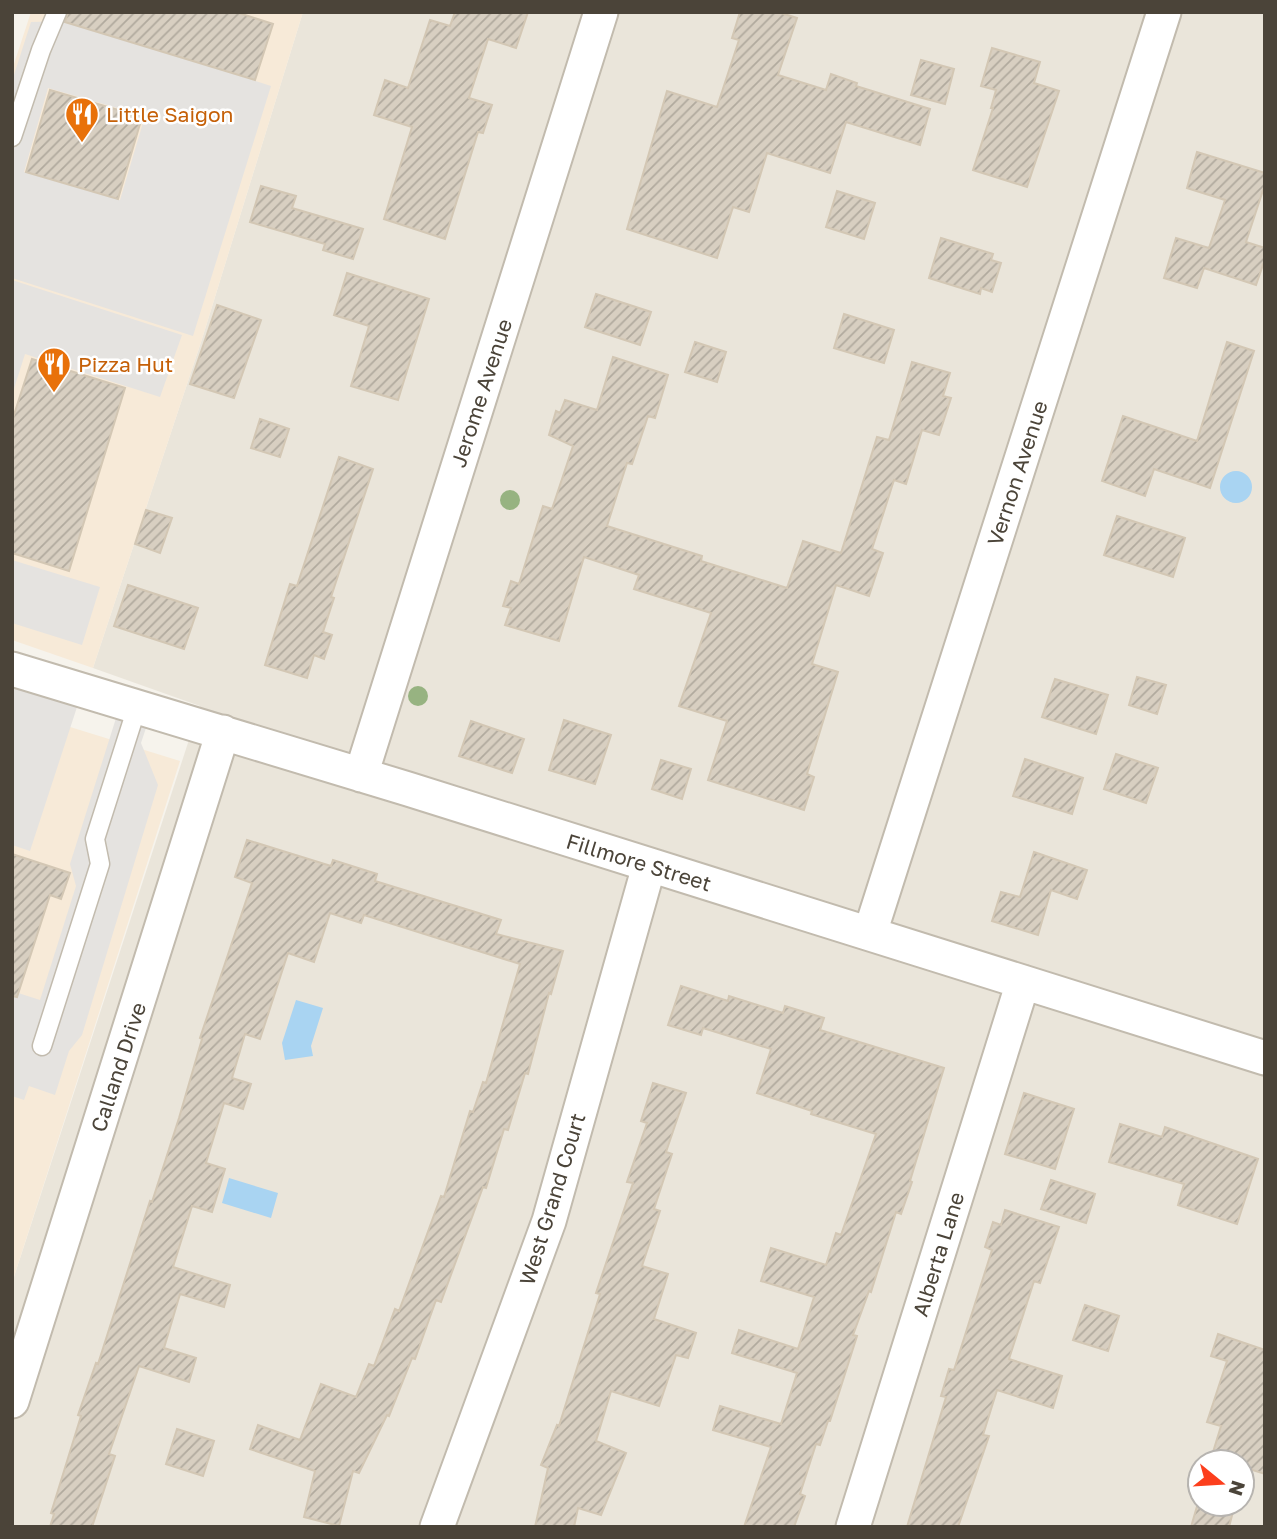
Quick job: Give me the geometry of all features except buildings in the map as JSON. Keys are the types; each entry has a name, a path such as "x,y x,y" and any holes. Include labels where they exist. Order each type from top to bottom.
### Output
{"street":[{"name":"Jerome Avenue","path":"361,775 601,12"},
{"name":"Vernon Avenue","path":"870,933 1164,12"},
{"name":"Fillmore Street","path":"12,669 223,732 1265,1058"},
{"name":"Calland Drive","path":"12,1401 223,732"},
{"name":"West Grand Court","path":"437,1527 549,1221 649,866"},
{"name":"Alberta Lane","path":"853,1527 1023,982"}],"lane":[{"path":"14,127 57,12"},
{"path":"42,1046 100,864 95,839 136,707"}],"shaded area":[{"path":"31,12 303,12 202,339 93,668 12,640 12,70"},
{"path":"303,12 1265,12 1265,1527 12,1527 12,1283 200,706 93,668 202,339"},
{"path":"71,21 271,86 193,336 12,278 12,81 31,22","holes":["48,88 145,116 120,200 24,172"]},
{"path":"12,280 182,335 160,397 25,354 12,395"},
{"path":"12,560 100,587 82,645 12,623"},
{"path":"12,687 78,704 30,851 12,845"},
{"path":"12,709 180,761 12,1283"},
{"path":"117,715 147,725 141,743 158,785 82,1035 69,1051 55,1095 29,1086 24,1100 12,1096 12,991 40,1000 76,886 70,864"}],"water":[{"path":"1236,471 1248,475 1252,487 1248,499 1236,503 1224,499 1220,487 1224,475"},
{"path":"296,1000 323,1008 311,1046 313,1056 285,1060 282,1043"},
{"path":"229,1178 278,1193 271,1218 222,1203"}],"place":[{"name":"Little Saigon","path":"82,144"},
{"name":"Pizza Hut","path":"54,394"}]}
